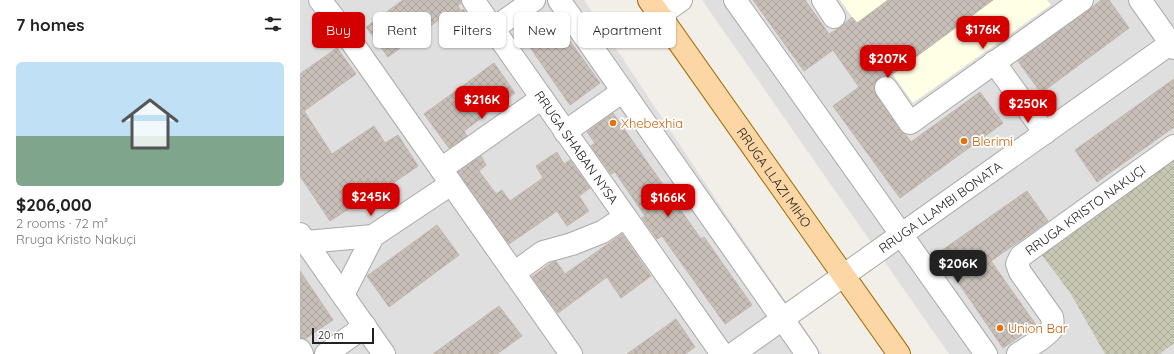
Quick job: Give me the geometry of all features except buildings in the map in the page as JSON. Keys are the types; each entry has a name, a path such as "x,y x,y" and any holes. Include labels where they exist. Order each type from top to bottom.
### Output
{"main road":[{"name":"RRUGA LLAZI MIHO","path":"655,7 899,354"}],"street":[{"path":"320,0 344,31 571,354"},
{"name":"RRUGA SHABAN NYSA","path":"473,0 481,12"},
{"path":"506,20 534,0"},
{"path":"559,0 808,354"},
{"path":"655,7 681,0"},
{"path":"735,0 986,354"},
{"path":"886,88 910,123 1082,0"},
{"path":"1140,0 1173,44"},
{"name":"RRUGA LLAMBI BONATA","path":"733,354 1173,44"},
{"name":"RRUGA SHABAN NYSA","path":"506,47 722,354"},
{"path":"994,62 1045,133"},
{"path":"565,132 623,91"},
{"path":"343,295 373,236 542,98"},
{"name":"RRUGA KRISTO NAKUÇI","path":"1018,354 1048,333 1053,326 1052,318 1020,272 1018,264 1021,256 1174,146"},
{"path":"514,273 543,252 572,244 602,232 625,217"},
{"path":"303,238 373,236"},
{"path":"303,238 384,354"},
{"path":"326,354 365,326"},
{"path":"300,350 302,354"}],"shaded area":[{"path":"300,0 584,0 592,12 578,12 578,48 616,48 721,207 822,354 300,354"},
{"path":"702,0 1174,0 1174,354 949,354"},
{"path":"840,0 1047,0 1051,5 913,103"},
{"path":"1174,157 1174,343 1160,354 1105,354 1071,294 1041,254"}],"place":[{"name":"Xhebexhia","path":"613,123"},
{"name":"Blerimi","path":"964,141"},
{"name":"Union Bar","path":"1000,328"}]}
